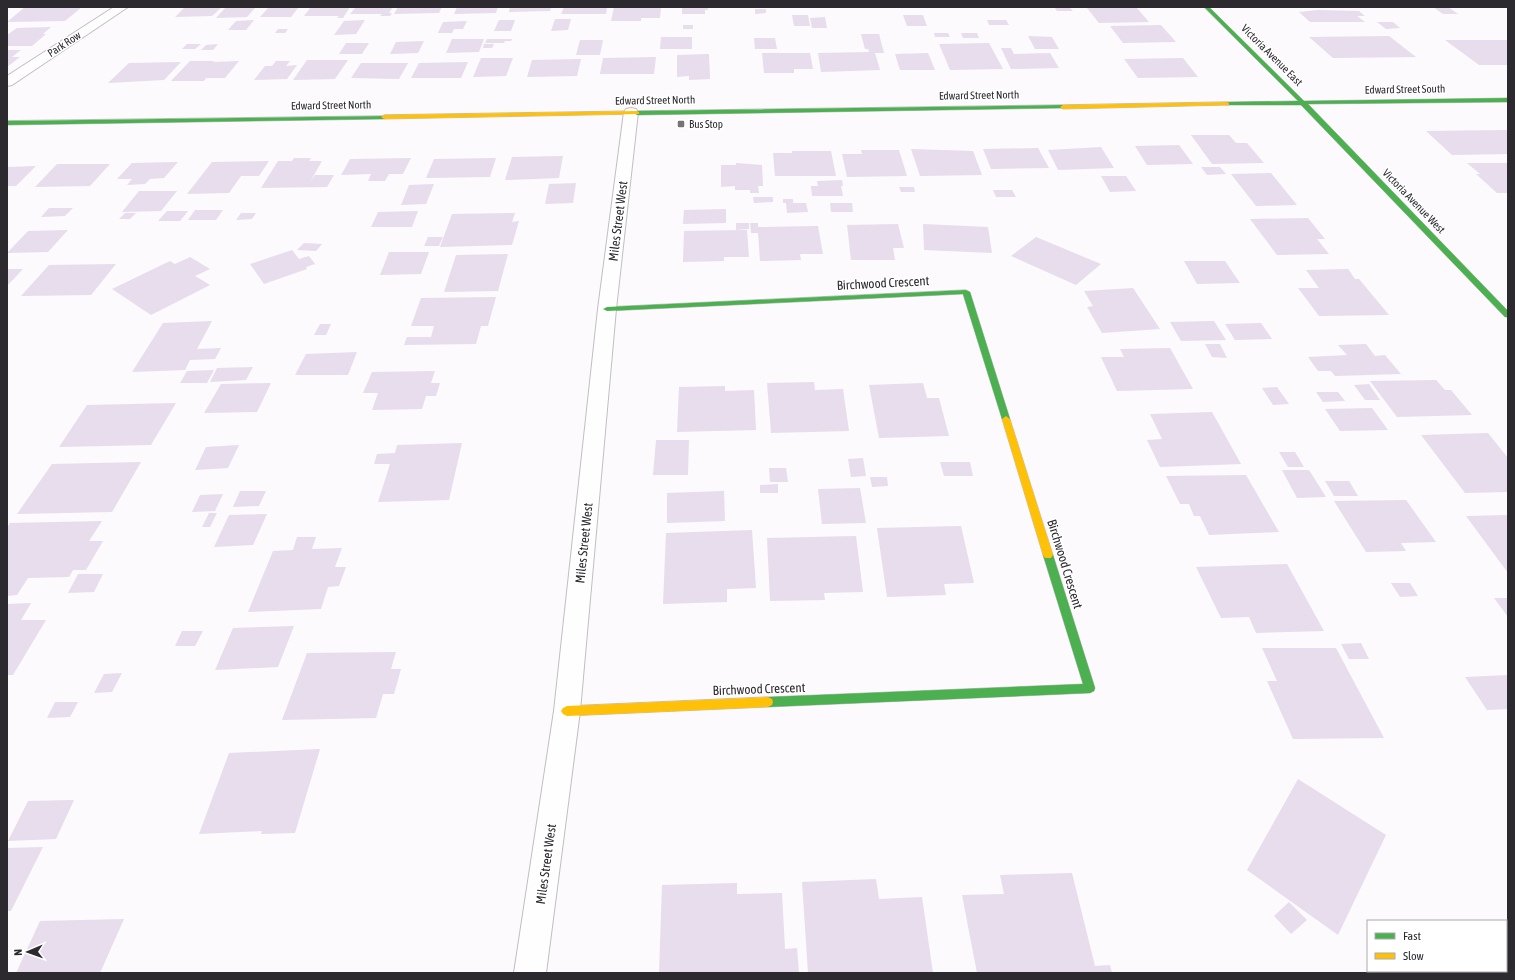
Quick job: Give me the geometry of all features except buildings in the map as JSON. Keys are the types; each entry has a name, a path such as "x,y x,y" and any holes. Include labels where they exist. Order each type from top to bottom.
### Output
{"street":[{"name":"Park Row","path":"7,82 122,7"},
{"name":"Victoria Avenue East","path":"1206,7 1303,103"},
{"name":"Edward Street South","path":"1303,103 1508,100"},
{"name":"Edward Street North","path":"7,123 631,112 1303,103"},
{"name":"Victoria Avenue West","path":"1303,103 1508,315"},
{"name":"Miles Street West","path":"530,973 567,711 607,309 631,112"},
{"name":"Birchwood Crescent","path":"567,711 1090,688 966,292 607,309"}],"traffic: fast":[{"path":"1206,7 1303,103 1508,315"},
{"path":"1227,104 1508,100"},
{"path":"637,113 1063,107"},
{"path":"7,123 384,117"},
{"path":"607,309 966,292 1006,419"},
{"path":"768,702 1090,688 1048,555"}],"traffic: slow":[{"path":"1063,107 1227,104"},
{"path":"384,117 637,113"},
{"path":"1006,419 1048,555"},
{"path":"567,711 768,702"}],"place":[{"name":"Bus Stop","path":"681,124"}]}
